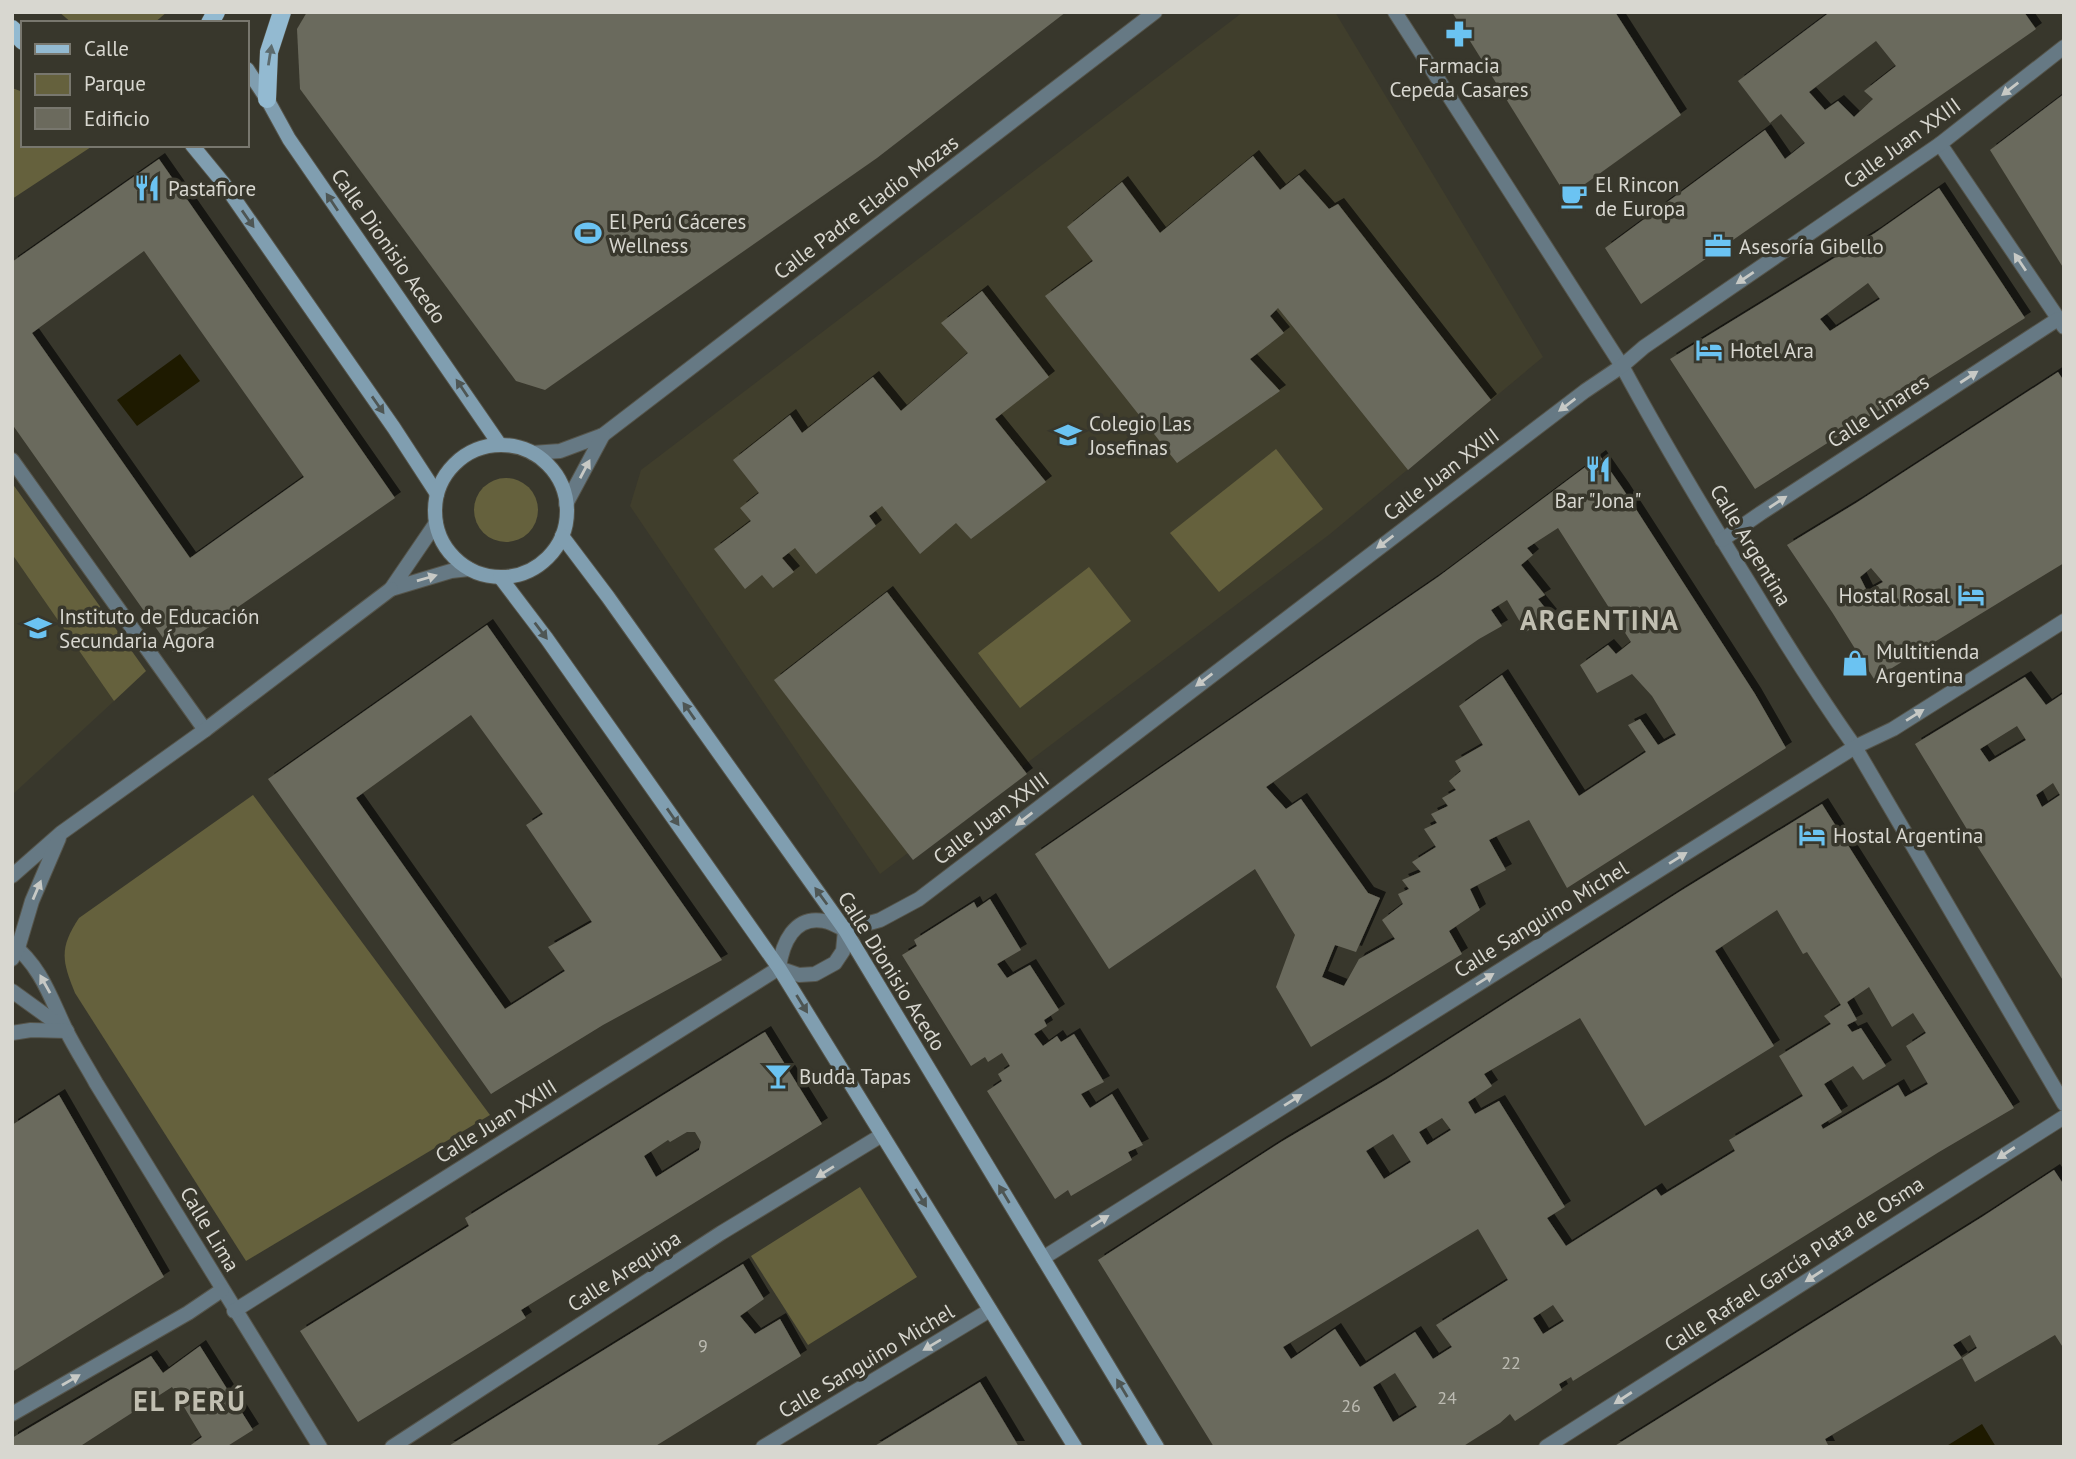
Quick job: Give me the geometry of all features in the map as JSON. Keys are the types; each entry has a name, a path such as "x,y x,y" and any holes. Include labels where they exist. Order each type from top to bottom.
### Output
{"main road":[{"path":"267,99 269,52 282,12"},
{"name":"Calle Dionisio Acedo","path":"248,70 289,139 500,445"},
{"path":"194,147 224,184 437,494"},
{"path":"500,445 532,453 548,466 560,483 566,504 562,536 552,553 537,566 519,574 500,577 469,569 453,557 442,541 436,523 437,494 446,474 460,458 479,449 500,445"},
{"name":"Calle Dionisio Acedo","path":"562,536 845,930 1157,1447"},
{"path":"500,577 547,639 779,968 1075,1447"}],"street":[{"name":"Calle Padre Eladio Mozas","path":"532,453 561,451 604,435 1154,12"},
{"name":"Calle Argentina","path":"1395,12 1622,366 1722,540 1821,700 1855,747 2064,1104"},
{"name":"Calle Juan XXIII","path":"845,930 880,920 919,899 1325,587 1644,347 1940,144 2064,47"},
{"path":"1940,144 2061,323"},
{"name":"Calle Linares","path":"1722,540 2061,323"},
{"name":"Calle Padre Eladio Mozas","path":"566,504 604,435"},
{"path":"12,460 205,730"},
{"path":"12,876 61,833 205,730 391,589 436,523"},
{"path":"391,589 451,571 469,569"},
{"name":"Calle Sanguino Michel","path":"1043,1258 1855,747 1893,729 2064,621"},
{"path":"14,950 61,833"},
{"path":"815,920 826,921 845,930 843,951 835,963 816,974 799,975 779,968 787,938 802,924 815,920"},
{"name":"Calle Lima","path":"14,950 34,965 96,1083 320,1447"},
{"name":"Calle Juan XXIII","path":"234,1311 779,968"},
{"name":"Calle Lima","path":"12,990 67,1031"},
{"path":"12,1034 31,1030 67,1031"},
{"name":"Calle Rafael García Plata de Osma","path":"1546,1447 2064,1117"},
{"name":"Calle Arequipa","path":"392,1447 721,1233 882,1135"},
{"path":"12,1414 188,1313 222,1290"},
{"name":"Calle Sanguino Michel","path":"763,1447 990,1310"}],"shaded area":[{"name":"Colegio Las Josefinas","path":"1243,12 1335,12 1543,357 1330,534 880,874 630,506 641,470"},
{"path":"180,354 200,381 137,426 117,400"},
{"name":"Instituto de Educación Secundaria Ágora","path":"12,554 114,701 12,795"},
{"path":"1982,1424 1996,1447 1945,1447"}],"green space":[{"path":"59,12 167,12 156,21 70,21"},
{"path":"12,88 21,91 21,147 91,147 12,199"},
{"path":"1276,449 1323,509 1219,592 1170,533"},
{"path":"506,478 524,484 532,492 538,510 532,528 524,536 506,542 488,536 480,528 474,510 480,492 488,484"},
{"path":"12,483 146,671 114,701 12,554"},
{"path":"1089,567 1131,621 1020,708 978,653"},
{"path":"253,795 490,1115 246,1261 75,993 67,972 65,955 68,938 79,918"},
{"path":"860,1187 917,1277 808,1345 751,1256"}],"building":[{"name":"El Perú Cáceres Wellness","path":"307,12 1066,12 877,158 545,390 516,381 300,89 297,29"},
{"path":"1452,12 1615,12 1681,115 1567,197"},
{"path":"1830,12 2024,12 2036,29 1641,304 1605,248 1765,130 1785,159 1805,143 1781,114 1770,123 1738,81","holes":["1876,41 1896,66 1864,91 1873,99 1854,117 1838,101 1825,110 1809,92"]},
{"path":"2064,94 2064,269 1990,150"},
{"path":"1253,156 1280,190 1299,175 1329,209 1338,204 1491,400 1408,470 1278,308 1270,316 1284,333 1250,359 1280,391 1177,463 1045,296 1093,261 1067,227 1122,182 1160,233"},
{"path":"159,159 395,498 173,652 12,424 12,262","holes":["144,251 304,477 190,558 32,333"]},
{"path":"1939,188 2025,318 1755,489 1670,359 1875,233","holes":["1868,283 1880,299 1830,331 1820,319"]},
{"path":"982,291 1049,377 995,419 1046,482 971,539 956,523 920,554 882,506 869,516 876,526 816,574 795,548 782,558 794,572 773,588 762,575 745,589 714,549 751,521 740,508 759,493 733,460 790,415 802,433 873,377 901,411 968,353 941,323"},
{"path":"2058,372 2064,381 2064,563 1874,679 1787,545","holes":["1871,568 1883,582 1867,591 1860,577"]},
{"path":"1600,456 1755,694 1786,748 1567,888 1529,820 1489,840 1506,870 1470,889 1480,910 1449,931 1462,954 1311,1047 1276,987 1295,935 1255,869 1109,969 1035,854 1438,577","holes":["1558,528 1631,642 1616,654 1608,645 1580,665 1597,693 1632,674 1652,696 1676,735 1658,745 1640,719 1628,725 1646,752 1579,796 1502,675 1459,706 1483,745 1455,761 1461,771 1449,781 1456,790 1442,798 1448,806 1431,814 1437,823 1424,829 1436,847 1412,862 1421,872 1402,880 1409,889 1398,894 1403,904 1382,920 1395,939 1359,959 1344,986 1322,977 1335,945 1356,952 1380,898 1368,893 1301,799 1286,809 1266,787 1479,639 1502,626 1491,610 1507,600 1526,632 1551,615 1538,599 1545,595 1521,565 1533,555 1527,548"]},
{"path":"887,592 1027,774 913,860 774,680"},
{"path":"487,625 722,960 603,1025 491,1094 268,779","holes":["471,715 543,814 526,825 592,922 548,947 565,971 505,1009 356,798"]},
{"path":"2025,677 2046,705 2064,693 2064,982 1979,849 1915,744","holes":["2017,726 2026,740 1989,762 1980,749","2053,783 2060,795 2042,807 2036,795"]},
{"path":"1822,804 2014,1108 1573,1381 1571,1377 1559,1384 1562,1390 1515,1421 1510,1414 1462,1447 1214,1447 1098,1260","holes":["1777,910 1803,954 1807,952 1841,1005 1824,1016 1831,1024 1779,1056 1803,1096 1729,1140 1735,1151 1661,1196 1656,1189 1566,1246 1547,1218 1565,1207 1499,1101 1475,1114 1468,1102 1492,1086 1484,1074 1580,1018 1645,1126 1774,1046 1715,951","1869,987 1892,1027 1913,1013 1926,1033 1906,1046 1928,1084 1905,1097 1898,1085 1823,1129 1821,1125 1842,1112 1824,1084 1853,1066 1863,1080 1886,1066 1861,1028 1852,1032 1847,1025 1857,1020 1847,1002","1442,1118 1451,1130 1427,1145 1419,1132","1393,1134 1411,1162 1384,1179 1366,1151","1478,1229 1508,1280 1436,1325 1452,1347 1433,1359 1415,1332 1360,1367 1335,1329 1291,1359 1283,1347","1553,1305 1564,1321 1543,1334 1533,1318","1395,1373 1417,1407 1393,1422 1373,1387"]},
{"path":"990,899 1021,950 997,964 1007,978 1030,965 1059,1010 1044,1020 1047,1026 1034,1034 1043,1046 1057,1036 1061,1042 1074,1034 1104,1082 1081,1094 1090,1108 1112,1094 1143,1145 1128,1152 1132,1160 1071,1196 1068,1190 1055,1199 987,1091 1002,1081 998,1074 1010,1066 1002,1053 988,1062 985,1057 971,1066 902,955 917,946 914,940 974,902 977,908"},
{"path":"765,1032 822,1124 521,1310 526,1318 358,1422 300,1331 469,1226 465,1218","holes":["687,1132 695,1132 701,1142 699,1150 656,1177 644,1156 668,1140 670,1142"]},
{"path":"59,1095 164,1277 12,1372 12,1125"},
{"path":"2054,1170 2064,1185 2064,1349 2055,1335 1975,1382 1962,1358 1825,1439 1829,1447 1613,1447","holes":["1970,1335 1977,1348 1962,1358 1953,1345"]},
{"path":"743,1264 764,1299 740,1316 755,1334 780,1319 801,1356 654,1447 447,1447"},
{"path":"200,1346 253,1430 226,1447 188,1447 202,1437 172,1387 79,1447 12,1447 12,1438 151,1356 163,1373"},
{"path":"980,1382 1019,1447 873,1447"}],"place":[{"name":"Farmacia Cepeda Casares","path":"1459,34"},
{"name":"Pastafiore","path":"147,188"},
{"name":"El Rincon de Europa","path":"1574,196"},
{"name":"El Perú Cáceres Wellness","path":"588,233"},
{"name":"Asesoría Gibello","path":"1718,246"},
{"name":"Hotel Ara","path":"1709,350"},
{"name":"Colegio Las Josefinas","path":"1068,435"},
{"name":"Bar \"Jona\"","path":"1598,469"},
{"name":"Hostal Rosal","path":"1971,595"},
{"name":"Instituto de Educación Secundaria Ágora","path":"38,628"},
{"name":"Multitienda Argentina","path":"1855,663"},
{"name":"Hostal Argentina","path":"1812,835"},
{"name":"Budda Tapas","path":"778,1076"}],"district":[{"name":"ARGENTINA","path":"1600,619"},
{"name":"EL PERÚ","path":"190,1400"}]}
